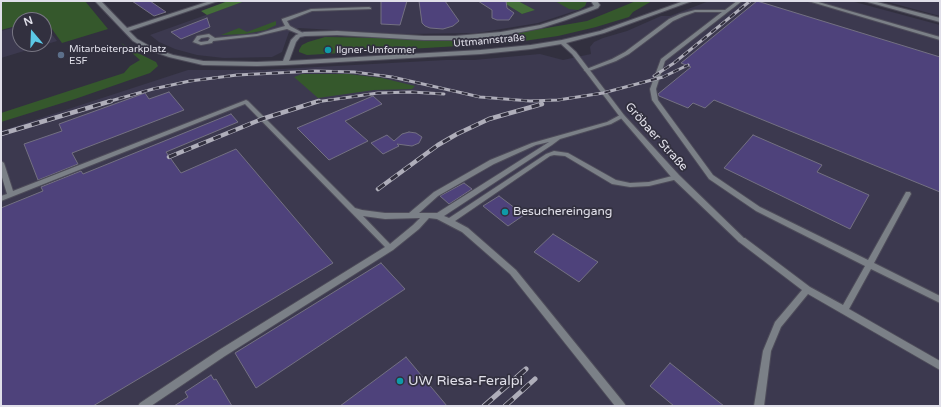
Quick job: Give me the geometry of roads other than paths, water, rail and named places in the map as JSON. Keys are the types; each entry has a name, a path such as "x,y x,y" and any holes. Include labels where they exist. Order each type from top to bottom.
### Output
{"street":[{"name":"Uttmannstraße","path":"98,1 135,40 151,49 188,61 218,64 285,63 481,52 562,42 602,32 689,1"},
{"path":"126,30 215,1"},
{"path":"867,1 940,20"},
{"name":"Uttmannstraße","path":"301,34 314,32 424,38 478,36 541,26 596,7 596,3"},
{"path":"285,63 292,41 301,34"},
{"name":"Gröbaer Straße","path":"562,42 574,53 622,116 676,177 742,240"}],"lane":[{"path":"740,1 663,60 654,89 655,100 711,177 758,209 940,300"},
{"path":"810,1 940,39"},
{"path":"301,34 288,26 284,20 311,10 369,8"},
{"path":"586,70 614,60 627,53 671,20 682,15 695,11 725,11"},
{"path":"213,40 258,35 288,26"},
{"path":"1,199 246,102 390,248"},
{"path":"411,215 436,194 492,162 534,144 560,135 609,123 622,116"},
{"path":"438,216 550,144 560,135"},
{"path":"450,221 548,155 554,153 566,154 614,182 630,185 649,184 676,177"},
{"path":"1,163 11,195"},
{"path":"844,311 908,194"},
{"path":"351,209 362,213 385,216 438,216 465,230 513,272 621,406"},
{"path":"143,406 222,353 390,248 416,227 427,215"},
{"path":"742,240 807,290 940,366"},
{"path":"759,406 767,351 778,325 807,290"}],"railway":[{"path":"654,76 674,63 750,1"},
{"path":"107,102 153,89 190,81 237,75 315,71 354,72 392,77 480,97 530,101 558,100 603,93 663,77 688,65"},
{"path":"316,102 378,93 411,92 444,94"},
{"path":"1,134 111,101"},
{"path":"169,157 262,119 319,101"},
{"path":"378,189 438,145 457,134 489,119 542,104"},
{"path":"484,406 526,369"},
{"path":"505,406 535,379"}],"place":[{"name":"Ilgner-Umformer","path":"328,50"},
{"name":"Mitarbeiterparkplatz ESF","path":"61,55"},
{"name":"Besuchereingang","path":"505,212"},
{"name":"UW Riesa-Feralpi","path":"400,381"}]}
